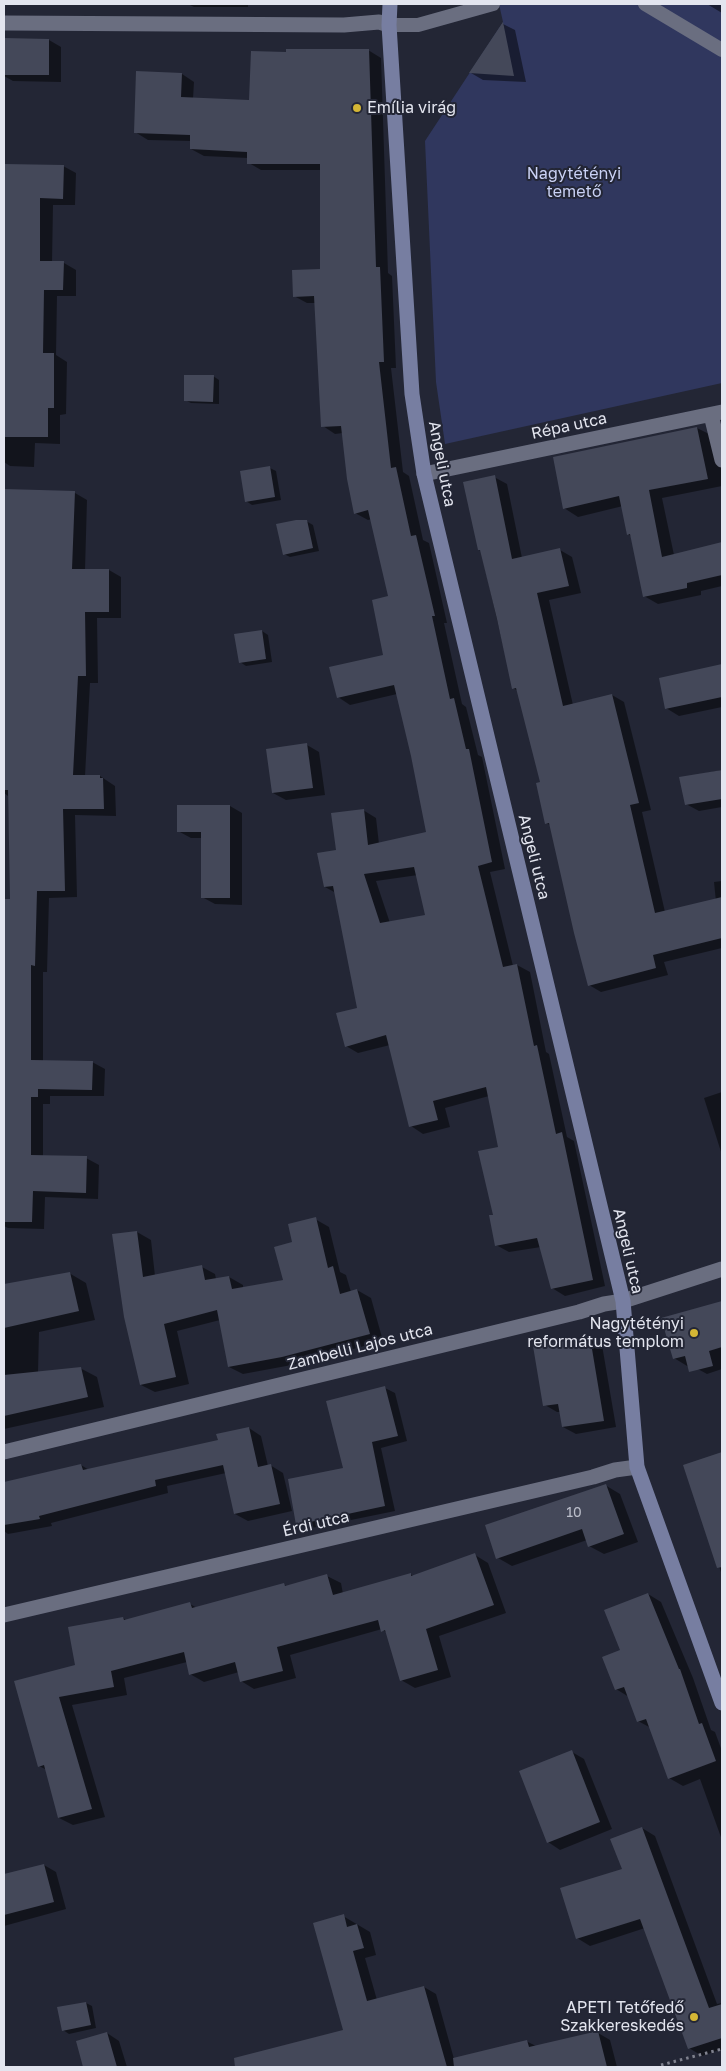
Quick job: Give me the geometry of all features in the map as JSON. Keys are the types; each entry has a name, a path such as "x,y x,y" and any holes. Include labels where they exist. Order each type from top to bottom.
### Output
{"street":[{"name":"Angeli utca","path":"390,4 389,25 412,394 424,474 623,1301 637,1467 722,1703"},
{"path":"4,23 344,24 380,22 389,25"},
{"path":"716,413 722,460"},
{"name":"Répa utca","path":"424,474 716,413"},
{"name":"Zambelli Lajos utca","path":"4,1452 579,1312 604,1304 623,1301 722,1269"},
{"name":"Érdi utca","path":"4,1615 584,1480 615,1470 637,1467"}],"lane":[{"path":"389,25 418,26 493,4"},
{"path":"645,4 722,50"}],"path":[{"path":"661,2065 722,2049"}],"green space":[{"name":"Nagytétényi temető","path":"499,4 722,4 722,383 445,444 436,382 425,141 503,22"}],"building":[{"path":"503,22 514,76 469,73"},
{"path":"4,38 49,39 49,75 4,75"},
{"path":"286,49 369,49 376,267 380,267 384,362 379,362 391,468 396,467 411,536 416,535 435,616 432,616 450,699 454,698 466,749 469,749 492,862 478,866 503,967 517,964 534,1046 537,1045 556,1134 562,1132 593,1280 551,1289 537,1238 495,1246 489,1215 493,1215 478,1151 498,1147 486,1087 433,1101 438,1120 409,1127 386,1035 345,1047 336,1013 357,1008 333,886 324,887 317,853 336,850 331,813 364,809 368,845 426,832 411,756 394,685 337,698 329,667 383,655 372,600 388,596 368,510 354,514 347,479 341,426 321,427 314,296 293,297 292,270 320,269 320,164 247,164 247,152 190,149 190,135 134,133 136,71 182,73 181,97 249,100 251,51 286,52","holes":["414,867 425,915 380,923 364,874"]},
{"path":"4,164 64,165 63,199 40,198 40,261 64,261 63,290 44,290 43,353 54,353 54,408 48,408 48,437 4,437"},
{"path":"184,375 214,375 213,402 184,401"},
{"path":"697,427 708,479 649,490 662,557 722,542 722,575 687,583 687,588 643,597 630,534 627,535 619,496 563,509 553,457"},
{"path":"270,466 275,497 245,502 240,471"},
{"path":"495,475 512,559 560,548 569,586 537,593 563,706 612,694 639,803 630,805 655,913 722,897 722,938 653,955 656,968 588,986 549,823 545,824 536,783 540,782 516,688 512,689 497,619 480,550 478,550 463,482"},
{"path":"4,489 75,491 72,569 109,569 109,612 85,612 86,676 78,676 73,775 100,775 100,778 103,778 104,809 63,809 65,891 37,891 35,966 31,965 31,1060 93,1061 92,1090 38,1089 38,1097 31,1097 31,1155 87,1156 86,1193 33,1191 32,1222 4,1222 4,899 10,899 8,790 4,790"},
{"path":"307,520 313,548 283,555 276,524"},
{"path":"262,630 266,659 239,663 234,634"},
{"path":"722,664 722,697 665,709 659,678"},
{"path":"307,743 313,788 272,793 266,749"},
{"path":"722,770 722,799 685,805 679,777"},
{"path":"177,805 230,805 230,898 201,898 201,832 177,832"},
{"path":"316,1217 328,1268 333,1266 340,1294 357,1289 370,1334 282,1357 228,1367 217,1310 164,1324 176,1377 140,1385 124,1317 112,1234 137,1231 143,1277 202,1265 205,1280 229,1276 232,1289 283,1280 274,1247 292,1242 288,1224"},
{"path":"70,1272 79,1311 4,1328 4,1284"},
{"name":"Nagytétényi református templom","path":"722,1301 722,1347 709,1351 713,1366 689,1372 685,1356 673,1359 661,1318"},
{"path":"590,1337 604,1421 562,1427 558,1404 543,1406 533,1346"},
{"path":"81,1367 88,1397 4,1416 4,1375"},
{"path":"385,1386 398,1436 372,1442 385,1506 296,1525 288,1479 343,1468 326,1401"},
{"path":"249,1427 258,1467 271,1464 280,1504 234,1514 223,1465 155,1480 156,1486 39,1516 40,1519 4,1525 4,1482 81,1464 83,1470 218,1440 216,1434"},
{"path":"722,1452 722,1567 717,1568 683,1465"},
{"path":"606,1484 624,1534 588,1547 582,1529 496,1559 485,1525"},
{"path":"475,1553 494,1605 426,1629 438,1670 400,1681 385,1630 381,1632 378,1620 277,1647 283,1671 240,1682 235,1662 189,1675 184,1652 111,1671 114,1687 59,1697 92,1809 58,1818 44,1765 38,1767 14,1681 75,1665 68,1627 123,1617 124,1620 190,1602 192,1608 284,1583 285,1586 327,1574 333,1595 411,1573 411,1576"},
{"path":"648,1593 680,1669 699,1724 702,1723 716,1761 668,1779 646,1719 637,1722 624,1687 615,1690 602,1657 620,1650 604,1610"},
{"path":"572,1750 600,1822 547,1843 519,1771"},
{"path":"642,1827 709,2008 722,2004 722,2038 688,2049 640,1919 576,1939 560,1888 622,1869 610,1839"},
{"path":"44,1864 54,1902 4,1915 4,1874"},
{"path":"344,1914 347,1927 357,1924 364,1948 353,1951 367,2001 424,1986 447,2067 235,2067 234,2058 343,2030 313,1923"},
{"path":"86,2002 91,2025 62,2031 57,2007"},
{"path":"598,2031 607,2067 454,2067 453,2058 527,2040 529,2047"},
{"path":"107,2032 117,2067 83,2067 76,2041"}],"place":[{"name":"Emília virág","path":"357,108"},
{"name":"Nagytétényi református templom","path":"694,1333"},
{"name":"APETI Tetőfedő Szakkereskedés","path":"694,2017"}]}
